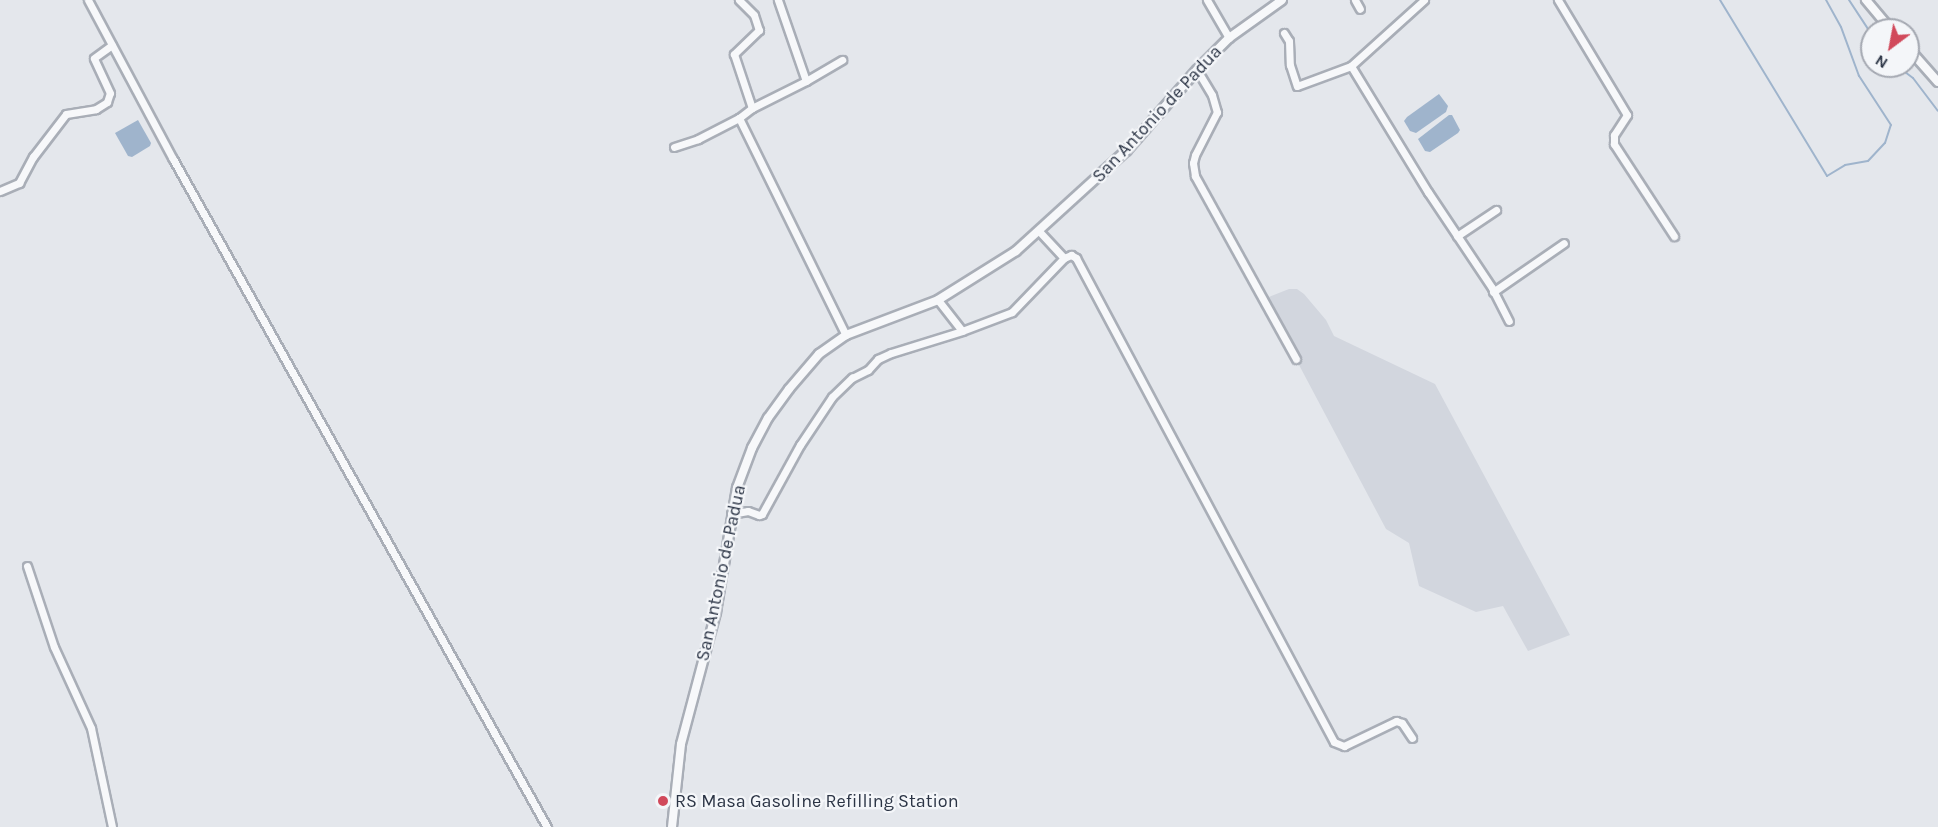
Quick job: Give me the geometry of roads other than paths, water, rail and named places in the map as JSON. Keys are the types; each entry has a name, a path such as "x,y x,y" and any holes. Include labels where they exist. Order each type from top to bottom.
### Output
{"street":[{"path":"88,0 173,159 547,827"},
{"path":"739,0 754,15 759,27 758,33 736,52 734,58 752,108"},
{"path":"778,0 806,81"},
{"path":"1207,0 1229,38"},
{"name":"San Antonio de Padua","path":"672,827 681,744 716,612 737,488 752,448 768,418 803,369 819,354 846,335 938,300 1016,252 1126,151 1197,70 1229,38 1281,0"},
{"path":"1354,0 1360,9"},
{"path":"1284,33 1289,40 1290,65 1297,86 1351,66 1424,0"},
{"path":"1558,0 1627,115 1614,135 1614,144 1674,236"},
{"path":"1866,0 1881,18"},
{"path":"0,191 19,183 37,151 66,114 96,109 107,102 110,93 94,58 112,45"},
{"path":"674,147 698,139 739,118 752,108 842,60"},
{"path":"1920,62 1938,82"},
{"path":"1351,66 1494,292 1509,321"},
{"path":"1197,70 1212,95 1217,112 1192,163 1195,176 1296,359"},
{"path":"739,118 846,335"},
{"path":"1457,236 1496,210"},
{"path":"1040,232 1064,258"},
{"path":"1494,292 1564,243"},
{"path":"731,514 748,511 762,514 800,445 832,397 852,378 891,352 962,331 1012,312 1064,258 1071,255 1076,258 1334,742 1344,746 1396,721 1402,723 1412,738"},
{"path":"938,300 962,331"},
{"path":"27,566 54,647 91,728 112,827"}],"water":[{"path":"1439,94 1448,106 1446,112 1416,133 1410,131 1404,121 1407,117"},
{"path":"1452,115 1460,130 1458,133 1430,152 1425,151 1418,139"},
{"path":"138,120 151,143 150,146 132,157 128,156 115,133"}],"waterway":[{"path":"1720,0 1827,176 1845,165 1868,161 1885,143 1891,125 1859,76 1841,27 1826,0"},
{"path":"1849,0 1861,18"},
{"path":"1913,78 1938,111"}],"place":[{"name":"RS Masa Gasoline Refilling Station","path":"663,801"}]}
